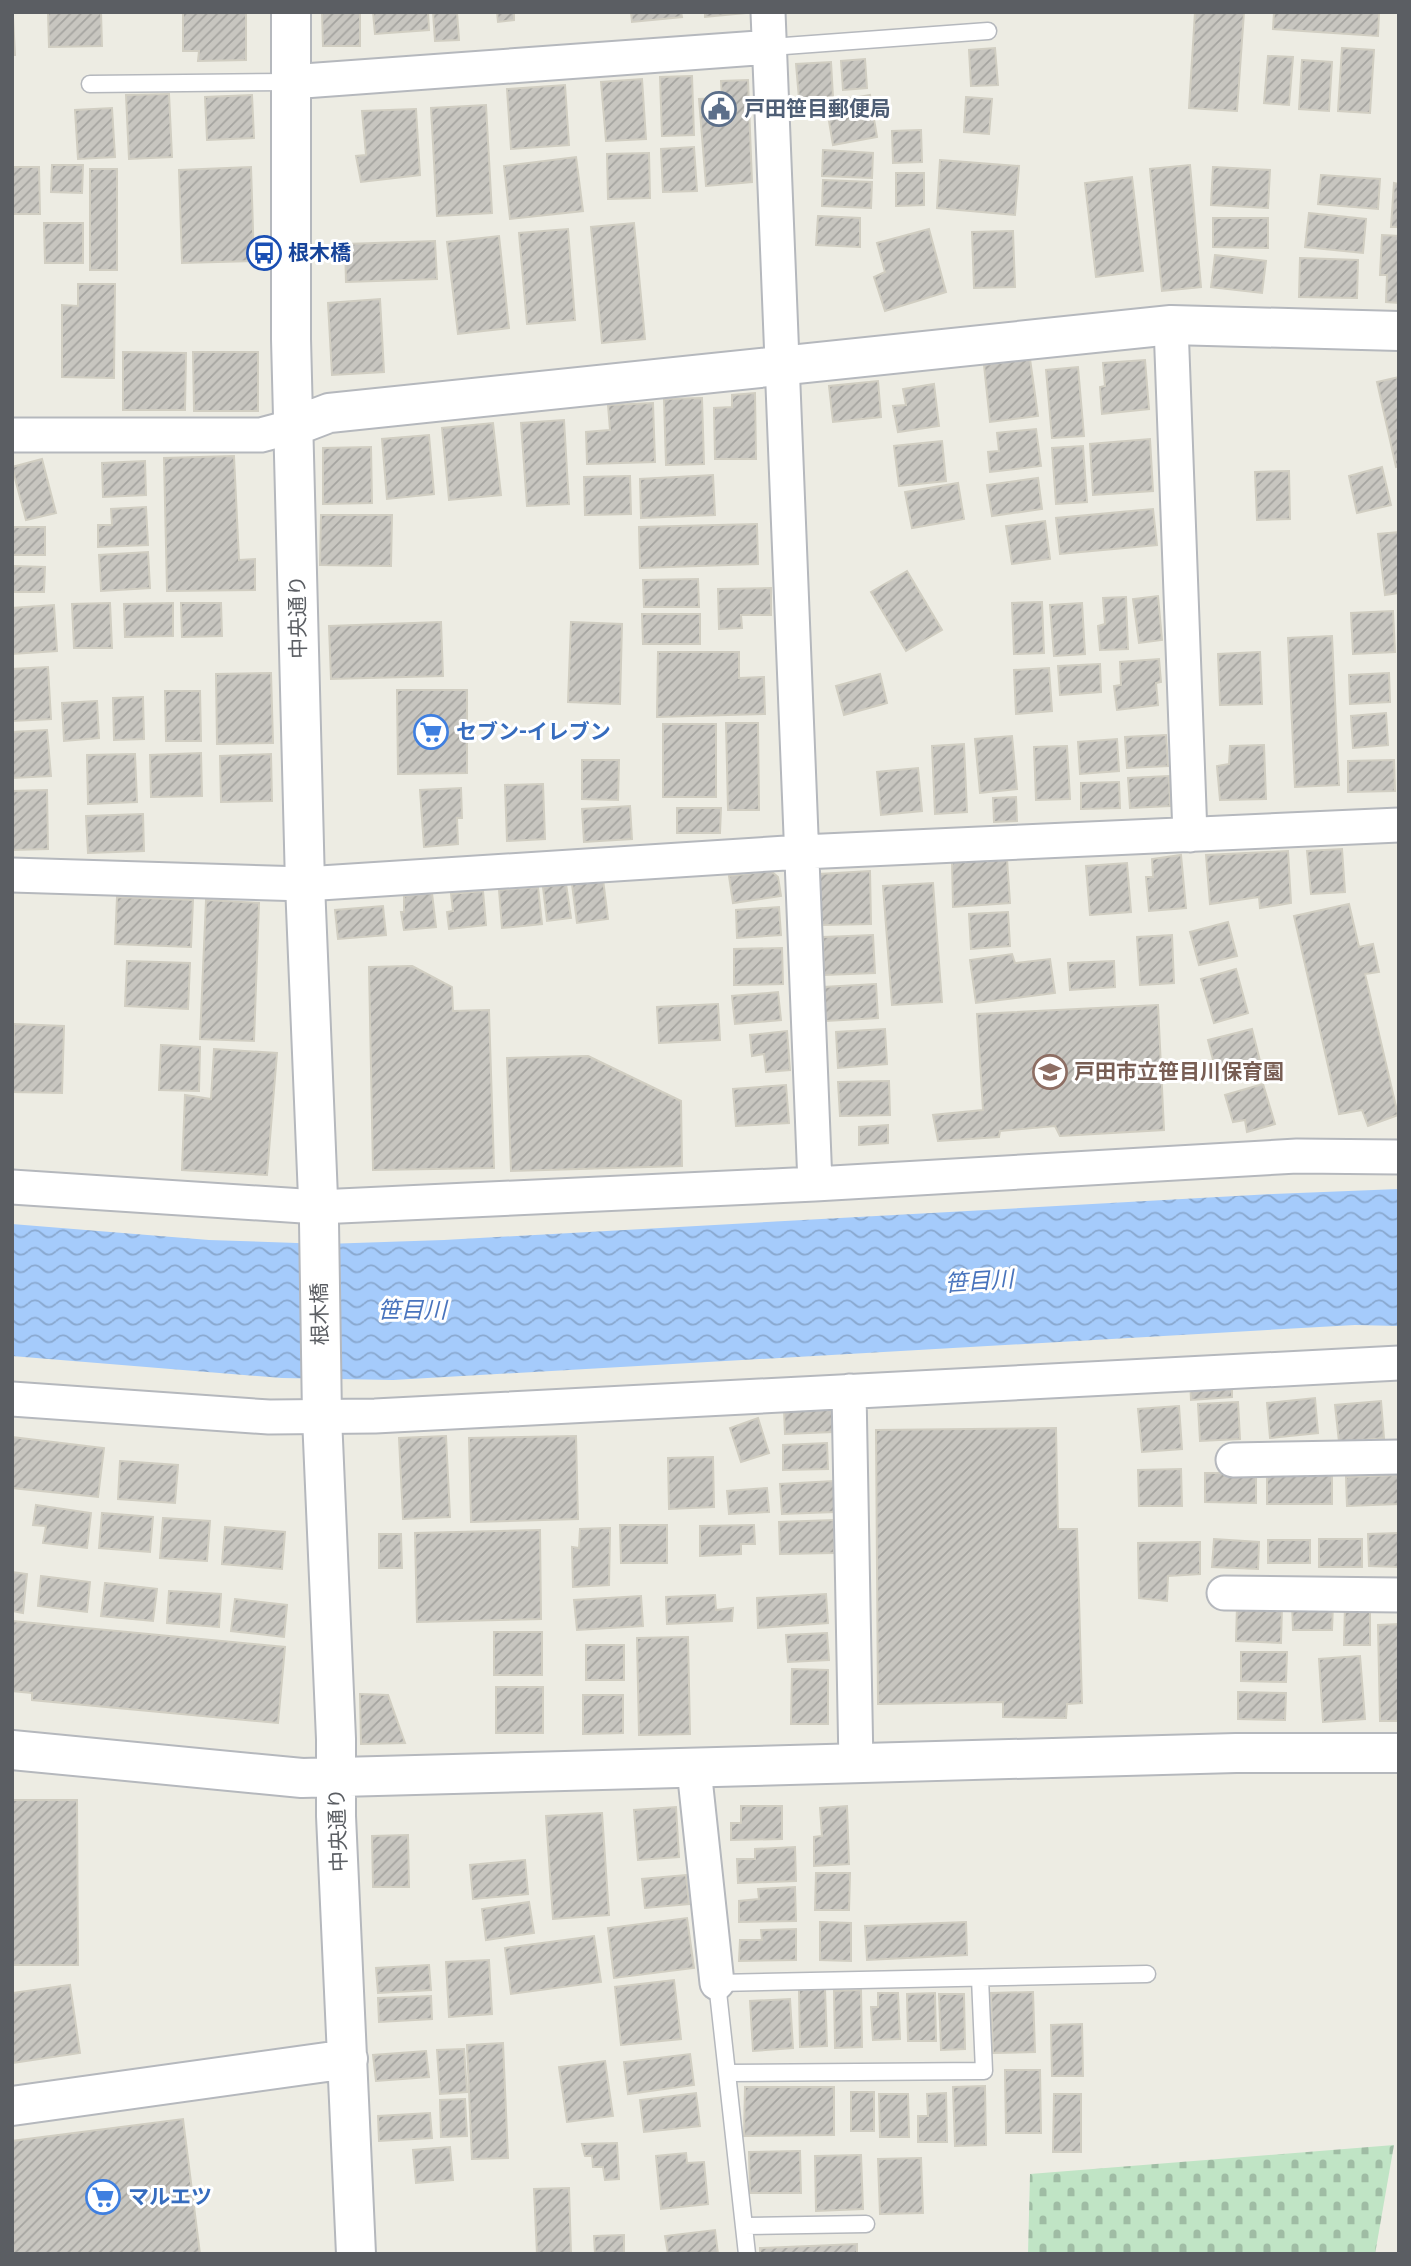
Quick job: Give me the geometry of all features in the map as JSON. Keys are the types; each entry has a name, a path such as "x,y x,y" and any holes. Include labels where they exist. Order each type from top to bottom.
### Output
{"street":[{"name":"中央通り","path":"291,12 291,339 305,884 318,1214"},
{"path":"768,12 814,1184"},
{"path":"290,82 771,47"},
{"path":"1171,324 1191,835"},
{"path":"12,435 261,435 329,413 1171,324 1399,331"},
{"path":"12,876 305,884 802,852 1399,825"},
{"path":"12,1187 318,1214 1297,1156 1399,1157"},
{"name":"根木橋","path":"318,1214 322,1411"},
{"path":"12,1399 269,1417 322,1411 849,1391 1399,1363"},
{"path":"849,1391 856,1765"},
{"name":"中央通り","path":"322,1411 356,2254"},
{"path":"1233,1460 1399,1457"},
{"path":"1224,1593 1399,1595"},
{"path":"12,1750 302,1778 1236,1753 1399,1753"},
{"path":"694,1769 718,1983"},
{"path":"12,2106 348,2059"}],"lane":[{"path":"771,47 988,31"},
{"path":"90,83 290,82"},
{"path":"747,2254 718,1983 1147,1974"},
{"path":"727,2073 984,2071 980,1978"},
{"path":"744,2226 866,2224"}],"green space":[{"path":"1394,2145 1375,2254 1028,2254 1030,2174"}],"water":[{"name":"笹目川","path":"1399,1189 1399,1326 1355,1325 393,1380 282,1378 12,1356 12,1224 209,1240 325,1244"}],"building":[{"path":"48,12 101,12 102,46 49,47"},
{"path":"183,12 246,12 246,60 198,61 199,51 183,51"},
{"path":"322,12 360,12 360,46 323,46"},
{"path":"373,12 428,12 429,30 375,34"},
{"path":"433,12 457,12 459,40 435,41"},
{"path":"497,12 514,12 514,20 498,22"},
{"path":"631,12 681,12 682,17 632,22"},
{"path":"705,12 745,12 745,13 705,17"},
{"path":"1195,12 1244,12 1237,111 1189,108"},
{"path":"1274,12 1379,12 1378,36 1273,29"},
{"path":"13,17 15,55 12,55"},
{"path":"995,48 998,85 971,86 969,50"},
{"path":"1342,48 1374,50 1370,113 1338,111"},
{"path":"1268,56 1293,57 1289,105 1264,103"},
{"path":"865,59 867,88 843,90 841,61"},
{"path":"1302,60 1332,62 1329,111 1299,109"},
{"path":"831,62 833,97 799,99 796,64"},
{"path":"692,76 694,135 662,136 660,77"},
{"path":"642,79 646,139 606,141 601,82"},
{"path":"748,80 752,182 706,186 699,99 722,98 721,81"},
{"path":"565,85 569,145 511,149 507,89"},
{"path":"169,94 172,157 129,159 126,95"},
{"path":"252,95 254,138 207,140 205,97"},
{"path":"870,95 877,137 833,145 826,103"},
{"path":"966,97 992,99 989,134 964,132"},
{"path":"486,105 492,213 437,216 431,108"},
{"path":"112,108 115,157 78,159 75,110"},
{"path":"416,109 420,175 361,182 356,156 366,155 362,111"},
{"path":"921,130 922,162 893,163 892,131"},
{"path":"694,147 697,191 663,192 661,149"},
{"path":"823,150 873,153 872,178 822,176"},
{"path":"649,153 650,198 608,199 607,154"},
{"path":"576,157 583,211 510,219 504,166"},
{"path":"940,160 1019,166 1015,215 937,208"},
{"path":"52,165 83,165 82,193 51,192"},
{"path":"1190,165 1201,287 1162,291 1150,169"},
{"path":"12,167 39,167 40,214 12,214"},
{"path":"251,167 254,261 182,263 179,170"},
{"path":"1213,167 1270,170 1268,208 1211,205"},
{"path":"90,169 117,169 117,270 90,270"},
{"path":"896,173 924,173 924,205 896,206"},
{"path":"1321,175 1380,179 1378,209 1318,204"},
{"path":"1132,177 1143,271 1096,277 1085,183"},
{"path":"823,180 872,182 871,208 822,206"},
{"path":"1394,183 1399,184 1399,227 1391,227"},
{"path":"1309,213 1366,219 1363,253 1305,247"},
{"path":"818,216 860,218 860,247 816,245"},
{"path":"1213,218 1268,218 1268,248 1213,247"},
{"path":"44,223 83,223 83,263 45,263"},
{"path":"634,223 645,339 602,343 591,227"},
{"path":"568,229 575,320 527,324 519,233"},
{"path":"929,229 946,292 885,311 874,277 885,272 877,243"},
{"path":"1013,231 1015,287 974,288 972,232"},
{"path":"1382,235 1399,236 1399,303 1386,302 1387,275 1380,275"},
{"path":"499,236 509,328 458,334 447,242"},
{"path":"435,241 437,279 346,282 345,244"},
{"path":"1215,255 1266,261 1262,293 1211,287"},
{"path":"1300,258 1358,260 1357,298 1299,297"},
{"path":"78,284 115,284 114,378 62,377 62,305 78,306"},
{"path":"380,299 384,372 332,375 328,303"},
{"path":"123,352 186,353 185,410 123,410"},
{"path":"193,352 258,352 258,411 194,411"},
{"path":"1030,359 1038,416 990,422 984,365"},
{"path":"1145,360 1149,409 1102,414 1100,387 1105,386 1103,363"},
{"path":"1078,367 1084,436 1052,438 1046,370"},
{"path":"1399,377 1399,466 1396,467 1377,382"},
{"path":"878,381 881,417 833,422 829,386"},
{"path":"934,384 939,426 898,432 893,406 906,405 903,389"},
{"path":"755,393 756,459 715,459 714,408 732,407 732,395"},
{"path":"702,398 704,464 666,465 664,399"},
{"path":"653,403 655,462 587,464 586,432 610,430 608,405"},
{"path":"564,420 569,504 527,506 521,423"},
{"path":"493,423 501,495 449,500 442,428"},
{"path":"1036,429 1041,466 990,472 988,452 999,451 997,433"},
{"path":"429,435 434,494 387,499 382,439"},
{"path":"1150,439 1153,491 1093,495 1090,444"},
{"path":"942,441 946,481 899,486 894,446"},
{"path":"1083,446 1087,502 1056,504 1052,448"},
{"path":"371,447 372,503 323,504 323,448"},
{"path":"234,456 239,560 255,559 255,590 167,591 164,458"},
{"path":"42,459 56,513 26,520 12,467"},
{"path":"145,461 146,495 103,497 102,463"},
{"path":"1382,467 1391,505 1357,513 1349,476"},
{"path":"1289,471 1290,519 1257,520 1255,472"},
{"path":"713,475 715,515 641,518 640,479"},
{"path":"630,476 631,514 585,515 584,477"},
{"path":"1038,478 1042,509 992,516 987,485"},
{"path":"958,483 964,519 912,528 905,492"},
{"path":"146,507 148,545 98,547 98,525 112,525 111,509"},
{"path":"1153,509 1157,545 1060,554 1056,518"},
{"path":"321,515 392,515 391,566 320,565"},
{"path":"1045,521 1050,559 1012,564 1006,526"},
{"path":"757,524 758,564 640,568 639,527"},
{"path":"12,527 45,527 45,555 12,555"},
{"path":"1399,532 1399,593 1385,595 1378,534"},
{"path":"148,552 150,588 101,591 99,555"},
{"path":"12,566 45,567 44,592 12,592"},
{"path":"907,571 942,630 906,651 871,592"},
{"path":"698,579 699,607 644,607 643,580"},
{"path":"771,588 771,615 741,615 742,628 719,629 718,589"},
{"path":"1158,596 1162,640 1139,643 1133,599"},
{"path":"1126,597 1128,649 1100,650 1098,626 1105,624 1103,598"},
{"path":"1042,602 1044,653 1014,654 1012,603"},
{"path":"110,603 112,648 74,648 72,604"},
{"path":"173,603 173,636 125,637 124,604"},
{"path":"181,603 221,603 222,636 182,637"},
{"path":"1082,603 1085,654 1054,656 1050,605"},
{"path":"54,605 57,651 12,654 12,608"},
{"path":"1393,611 1395,652 1353,654 1351,613"},
{"path":"642,614 700,614 700,644 643,644"},
{"path":"441,622 443,676 331,679 329,626"},
{"path":"571,622 622,624 620,704 568,702"},
{"path":"1332,636 1339,785 1295,787 1288,638"},
{"path":"658,652 739,652 739,678 764,677 765,714 657,717"},
{"path":"1260,652 1262,704 1220,705 1218,654"},
{"path":"1159,659 1161,682 1156,683 1158,705 1117,710 1114,686 1121,685 1120,662"},
{"path":"1100,664 1101,692 1060,695 1058,666"},
{"path":"48,667 51,719 12,721 12,669"},
{"path":"1049,668 1052,711 1016,714 1014,670"},
{"path":"271,673 273,743 217,744 216,674"},
{"path":"1389,673 1390,702 1350,704 1349,675"},
{"path":"880,674 887,703 844,715 836,686"},
{"path":"397,690 467,690 467,773 398,774"},
{"path":"165,691 200,691 201,741 166,741"},
{"path":"143,697 144,739 114,740 113,698"},
{"path":"97,701 99,738 64,741 62,703"},
{"path":"1386,713 1388,745 1353,748 1351,716"},
{"path":"726,723 758,723 759,810 728,810"},
{"path":"663,724 716,724 716,797 663,797"},
{"path":"47,730 51,776 12,778 12,732"},
{"path":"1166,735 1168,766 1127,768 1125,737"},
{"path":"1012,736 1017,789 980,793 975,739"},
{"path":"1117,739 1119,771 1080,774 1078,742"},
{"path":"964,744 967,812 935,814 932,746"},
{"path":"1264,745 1266,799 1220,800 1217,766 1229,764 1230,746"},
{"path":"1067,746 1070,799 1036,800 1034,747"},
{"path":"201,753 202,796 151,797 150,755"},
{"path":"135,754 137,802 88,804 87,755"},
{"path":"271,754 272,801 221,802 220,756"},
{"path":"582,760 619,760 618,800 582,799"},
{"path":"1394,760 1395,791 1348,792 1348,761"},
{"path":"918,768 922,811 881,815 877,772"},
{"path":"1169,776 1170,806 1130,808 1128,778"},
{"path":"1119,782 1120,808 1081,809 1081,783"},
{"path":"543,784 545,839 507,841 505,785"},
{"path":"461,788 462,818 457,818 458,844 424,847 420,790"},
{"path":"47,790 48,849 12,850 12,791"},
{"path":"1016,797 1017,821 994,822 993,798"},
{"path":"630,806 632,839 584,842 582,809"},
{"path":"677,808 721,808 720,833 677,833"},
{"path":"143,814 144,851 88,853 86,816"},
{"path":"1342,849 1345,892 1311,894 1307,851"},
{"path":"1288,851 1291,903 1260,908 1259,897 1210,904 1206,855"},
{"path":"1181,855 1186,908 1149,911 1146,877 1153,877 1152,859"},
{"path":"1007,859 1010,903 953,907 952,861"},
{"path":"1127,863 1131,912 1090,915 1086,866"},
{"path":"771,871 778,877 781,896 733,903 729,876"},
{"path":"870,871 871,924 821,925 819,874"},
{"path":"603,879 608,919 577,923 572,884"},
{"path":"933,883 942,1002 892,1005 883,886"},
{"path":"566,884 571,918 547,921 543,887"},
{"path":"538,887 542,924 502,928 499,890"},
{"path":"483,891 486,925 449,929 447,912 453,911 451,894"},
{"path":"432,893 436,927 404,930 401,912 404,912 404,896"},
{"path":"117,897 193,900 191,947 115,944"},
{"path":"206,900 259,903 254,1041 200,1039"},
{"path":"1349,904 1359,947 1373,944 1379,972 1365,974 1398,1115 1368,1126 1362,1110 1339,1114 1294,916"},
{"path":"383,906 386,935 338,939 335,910"},
{"path":"779,907 781,935 737,938 736,910"},
{"path":"1008,912 1010,946 971,949 969,914"},
{"path":"1228,922 1237,956 1199,965 1190,932"},
{"path":"873,935 875,973 824,975 823,937"},
{"path":"1172,935 1174,983 1140,985 1137,937"},
{"path":"782,948 783,984 734,985 734,949"},
{"path":"1012,954 1015,963 1050,959 1055,993 976,1003 970,960"},
{"path":"127,961 190,963 188,1009 125,1006"},
{"path":"1114,961 1115,987 1070,990 1068,963"},
{"path":"412,966 452,987 453,1011 489,1010 494,1168 373,1170 369,967"},
{"path":"1236,969 1248,1013 1214,1023 1201,979"},
{"path":"876,984 878,1018 826,1021 823,987"},
{"path":"778,992 781,1020 735,1024 732,996"},
{"path":"718,1004 720,1040 659,1043 657,1007"},
{"path":"1158,1005 1164,1130 1060,1136 1055,1126 1000,1131 999,1137 938,1141 933,1115 983,1110 977,1014"},
{"path":"14,1024 64,1026 62,1093 12,1092"},
{"path":"885,1029 887,1064 838,1068 836,1032"},
{"path":"1252,1029 1262,1069 1218,1080 1208,1040"},
{"path":"787,1031 790,1070 766,1072 764,1054 752,1056 750,1035"},
{"path":"161,1045 200,1047 199,1091 159,1090"},
{"path":"214,1049 277,1053 267,1175 182,1170 185,1095 211,1099"},
{"path":"588,1056 681,1101 682,1166 511,1171 507,1058"},
{"path":"889,1081 890,1115 840,1116 838,1082"},
{"path":"1263,1084 1275,1124 1247,1132 1245,1120 1233,1122 1225,1095"},
{"path":"786,1085 789,1123 736,1126 733,1089"},
{"path":"888,1125 888,1143 859,1145 859,1127"},
{"path":"1232,1377 1232,1397 1191,1400 1190,1379"},
{"path":"1315,1398 1318,1433 1270,1438 1267,1403"},
{"path":"1381,1401 1384,1438 1339,1442 1335,1405"},
{"path":"1238,1402 1240,1439 1200,1441 1198,1404"},
{"path":"1179,1406 1182,1449 1142,1452 1138,1409"},
{"path":"833,1408 833,1432 785,1434 784,1410"},
{"path":"758,1418 769,1453 741,1462 730,1428"},
{"path":"1056,1428 1058,1529 1077,1529 1082,1703 1067,1704 1066,1718 1003,1717 1003,1702 878,1704 876,1430"},
{"path":"446,1436 450,1517 403,1519 399,1438"},
{"path":"576,1436 578,1519 471,1522 469,1438"},
{"path":"12,1437 104,1448 98,1497 12,1488"},
{"path":"827,1443 828,1469 783,1470 783,1445"},
{"path":"713,1457 714,1507 669,1509 668,1458"},
{"path":"120,1461 178,1465 175,1503 118,1499"},
{"path":"1181,1469 1182,1506 1139,1506 1138,1470"},
{"path":"1205,1473 1256,1473 1256,1503 1205,1502"},
{"path":"1332,1474 1332,1504 1267,1504 1267,1475"},
{"path":"1399,1475 1399,1504 1347,1506 1346,1477"},
{"path":"834,1481 835,1512 782,1514 780,1484"},
{"path":"767,1488 769,1512 729,1514 727,1491"},
{"path":"36,1505 91,1513 87,1548 43,1543 46,1526 33,1525"},
{"path":"102,1513 153,1517 150,1552 99,1548"},
{"path":"163,1518 210,1521 207,1561 160,1558"},
{"path":"834,1520 834,1553 780,1554 779,1522"},
{"path":"620,1525 667,1525 667,1563 621,1563"},
{"path":"754,1525 755,1544 741,1544 741,1554 700,1556 700,1526"},
{"path":"225,1527 285,1532 282,1569 222,1564"},
{"path":"610,1528 609,1585 573,1587 572,1547 579,1548 580,1529"},
{"path":"540,1530 541,1619 417,1622 415,1533"},
{"path":"1399,1533 1399,1567 1369,1566 1368,1534"},
{"path":"379,1534 401,1534 402,1568 379,1568"},
{"path":"1214,1539 1259,1542 1258,1569 1212,1567"},
{"path":"1319,1539 1362,1539 1362,1567 1319,1567"},
{"path":"1268,1540 1310,1540 1310,1563 1268,1563"},
{"path":"1200,1542 1200,1574 1168,1576 1167,1601 1139,1598 1138,1543"},
{"path":"12,1572 27,1574 23,1613 12,1611"},
{"path":"41,1576 90,1582 87,1612 38,1606"},
{"path":"105,1583 157,1589 153,1621 101,1616"},
{"path":"169,1591 221,1594 219,1627 167,1623"},
{"path":"826,1594 828,1623 758,1628 757,1598"},
{"path":"715,1595 716,1610 733,1608 732,1621 667,1624 666,1597"},
{"path":"641,1596 643,1626 577,1630 574,1600"},
{"path":"235,1599 287,1605 284,1637 231,1631"},
{"path":"1237,1605 1282,1607 1281,1643 1236,1641"},
{"path":"1292,1605 1333,1605 1332,1630 1293,1630"},
{"path":"1345,1605 1370,1605 1370,1645 1344,1645"},
{"path":"12,1621 285,1647 278,1723 32,1700 32,1693 12,1691"},
{"path":"1399,1624 1399,1721 1380,1721 1378,1625"},
{"path":"494,1632 542,1632 542,1675 494,1675"},
{"path":"827,1633 829,1660 788,1662 786,1635"},
{"path":"688,1637 690,1734 639,1735 637,1638"},
{"path":"586,1645 624,1645 624,1680 586,1680"},
{"path":"1241,1652 1287,1652 1286,1682 1241,1681"},
{"path":"1360,1656 1365,1719 1323,1722 1319,1659"},
{"path":"792,1669 828,1670 828,1724 791,1724"},
{"path":"496,1687 543,1687 543,1733 496,1733"},
{"path":"1238,1692 1286,1693 1285,1720 1238,1719"},
{"path":"360,1694 388,1695 405,1743 361,1744"},
{"path":"583,1695 623,1695 623,1733 583,1734"},
{"path":"12,1800 77,1800 78,1965 12,1965"},
{"path":"741,1806 782,1806 782,1839 731,1840 731,1823 741,1823"},
{"path":"847,1806 849,1864 814,1866 814,1837 822,1836 820,1808"},
{"path":"676,1807 679,1857 638,1860 634,1810"},
{"path":"602,1813 609,1915 553,1919 546,1816"},
{"path":"408,1835 409,1887 373,1887 372,1836"},
{"path":"795,1847 796,1881 738,1883 737,1859 755,1859 755,1849"},
{"path":"525,1860 528,1894 473,1899 470,1865"},
{"path":"816,1873 850,1873 849,1910 815,1910"},
{"path":"686,1875 689,1904 645,1908 642,1879"},
{"path":"795,1887 796,1921 739,1922 739,1901 759,1899 758,1889"},
{"path":"529,1902 534,1933 486,1940 482,1909"},
{"path":"687,1918 694,1968 614,1978 608,1928"},
{"path":"820,1922 851,1923 851,1961 820,1960"},
{"path":"966,1922 967,1955 867,1960 865,1926"},
{"path":"796,1929 796,1960 739,1961 740,1940 762,1940 761,1930"},
{"path":"594,1936 601,1982 511,1994 505,1948"},
{"path":"489,1960 492,2014 449,2017 446,1962"},
{"path":"429,1965 431,1990 378,1993 376,1968"},
{"path":"674,1980 681,2039 621,2045 615,1987"},
{"path":"70,1985 80,2053 12,2063 12,1993"},
{"path":"825,1989 827,2046 800,2047 799,1990"},
{"path":"861,1990 862,2047 835,2048 834,1991"},
{"path":"1033,1992 1035,2052 993,2053 991,1993"},
{"path":"878,1993 898,1993 900,2039 873,2040 871,2007 878,2007"},
{"path":"935,1993 936,2041 908,2041 907,1994"},
{"path":"939,1994 964,1994 965,2049 941,2050"},
{"path":"431,1996 432,2019 379,2022 378,1998"},
{"path":"790,1999 793,2048 753,2051 750,2001"},
{"path":"1082,2024 1083,2076 1052,2076 1051,2025"},
{"path":"503,2043 508,2158 472,2159 467,2045"},
{"path":"464,2049 467,2092 440,2094 437,2050"},
{"path":"426,2051 429,2077 376,2081 373,2055"},
{"path":"690,2054 694,2085 628,2094 624,2062"},
{"path":"605,2061 613,2116 567,2122 559,2067"},
{"path":"1005,2070 1040,2070 1041,2133 1006,2133"},
{"path":"985,2086 986,2145 955,2146 953,2087"},
{"path":"745,2087 834,2087 834,2135 744,2136"},
{"path":"851,2092 874,2092 874,2131 851,2131"},
{"path":"696,2093 700,2126 644,2132 640,2100"},
{"path":"946,2093 947,2142 918,2142 918,2116 928,2116 927,2094"},
{"path":"879,2094 908,2094 909,2137 880,2137"},
{"path":"1054,2094 1081,2094 1081,2152 1053,2152"},
{"path":"465,2099 467,2136 441,2137 440,2100"},
{"path":"430,2113 432,2138 379,2141 378,2116"},
{"name":"マルエツ","path":"183,2119 200,2254 12,2254 12,2141"},
{"path":"617,2143 619,2179 605,2180 603,2167 593,2167 592,2156 585,2156 582,2144"},
{"path":"450,2147 453,2180 416,2183 413,2150"},
{"path":"800,2151 801,2193 750,2193 749,2152"},
{"path":"686,2153 687,2163 704,2162 708,2204 661,2209 656,2156"},
{"path":"861,2155 863,2209 816,2211 815,2156"},
{"path":"921,2158 923,2213 880,2214 878,2159"},
{"path":"569,2188 571,2254 537,2254 534,2189"},
{"path":"715,2230 718,2254 668,2254 665,2236"},
{"path":"624,2235 624,2254 595,2254 594,2236"},
{"path":"857,2244 857,2254 760,2254 760,2248"}],"place":[{"name":"戸田笹目郵便局","path":"719,109"},
{"name":"根木橋","path":"264,253"},
{"name":"セブン-イレブン","path":"431,732"},
{"name":"戸田市立笹目川保育園","path":"1050,1072"},
{"name":"マルエツ","path":"103,2197"}]}
